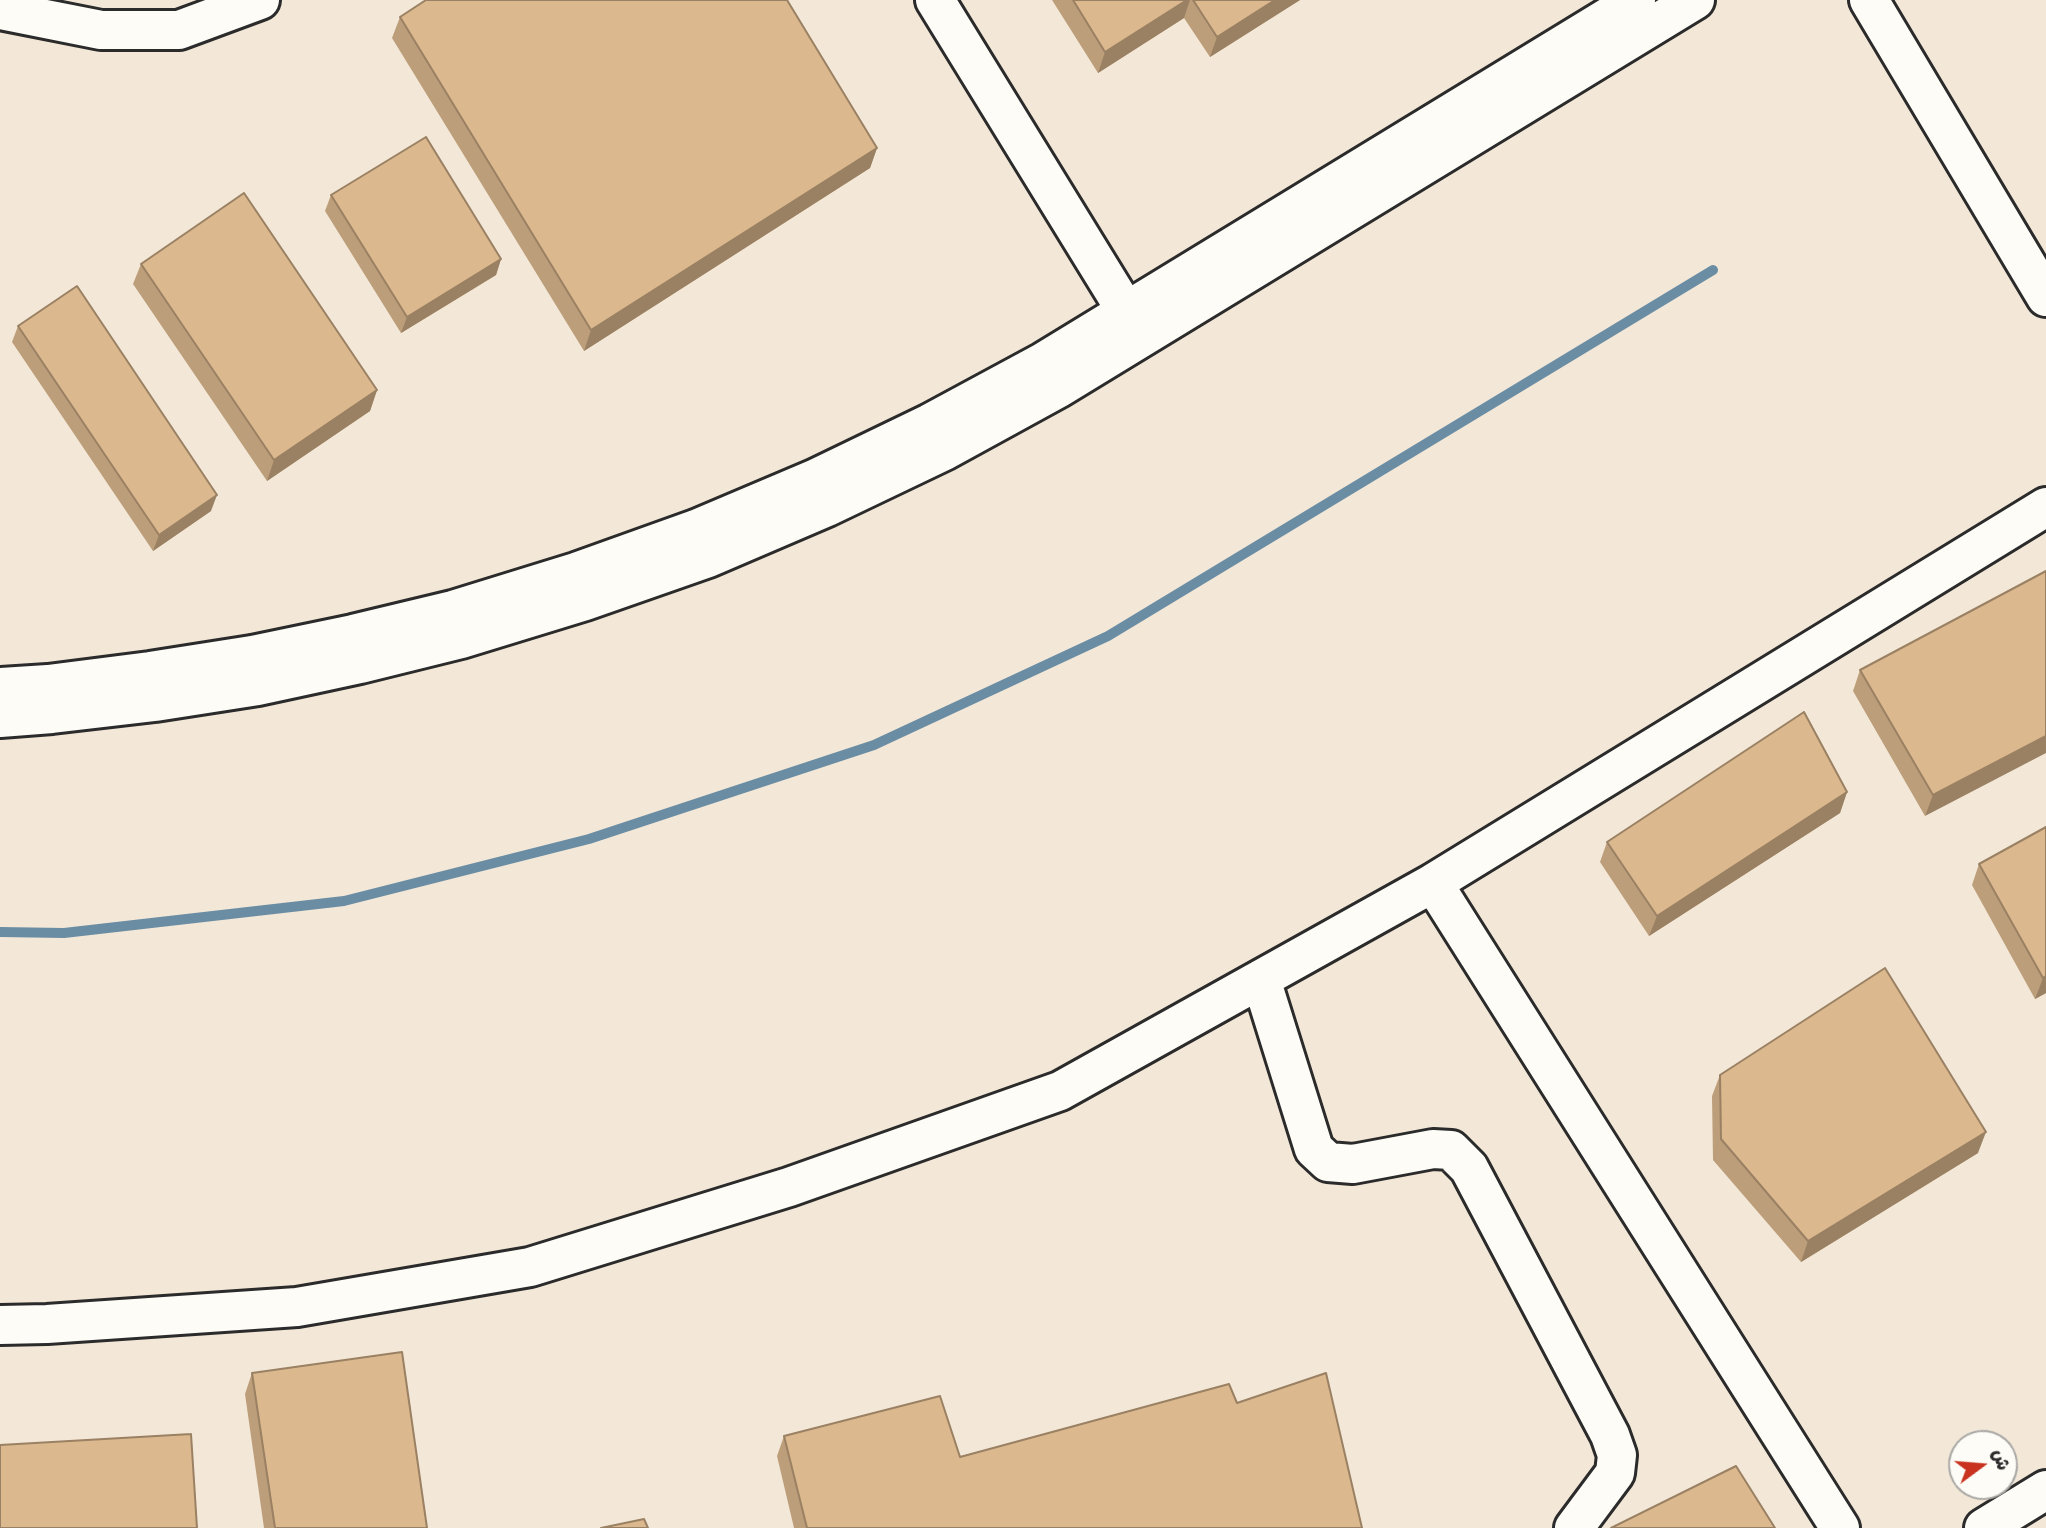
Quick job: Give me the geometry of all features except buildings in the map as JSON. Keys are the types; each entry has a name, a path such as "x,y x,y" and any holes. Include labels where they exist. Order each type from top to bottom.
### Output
{"street":[{"path":"0,10 101,30 180,30 261,0"},
{"path":"935,0 1134,323"},
{"path":"1613,33 1636,0"},
{"path":"0,687 50,699 155,702 258,686 360,664 457,624 585,601 720,553 827,507 933,456 1051,375 1134,323 1613,33 1695,0"},
{"path":"1869,0 2046,297"},
{"path":"0,1325 297,1307 530,1267 789,1187 1060,1091 1433,883 2046,507"},
{"path":"0,718 50,699"},
{"path":"1433,883 1840,1528"},
{"path":"1261,979 1314,1149 1328,1162 1353,1164 1433,1149 1451,1150 1469,1168 1610,1435 1617,1455 1615,1473 1574,1528"},
{"path":"1984,1528 2046,1490"}],"shaded area":[{"path":"0,0 2046,0 2046,1528 0,1528"}],"waterway":[{"path":"0,932 64,933 344,901 589,839 874,745 1108,636 1713,270"}]}
